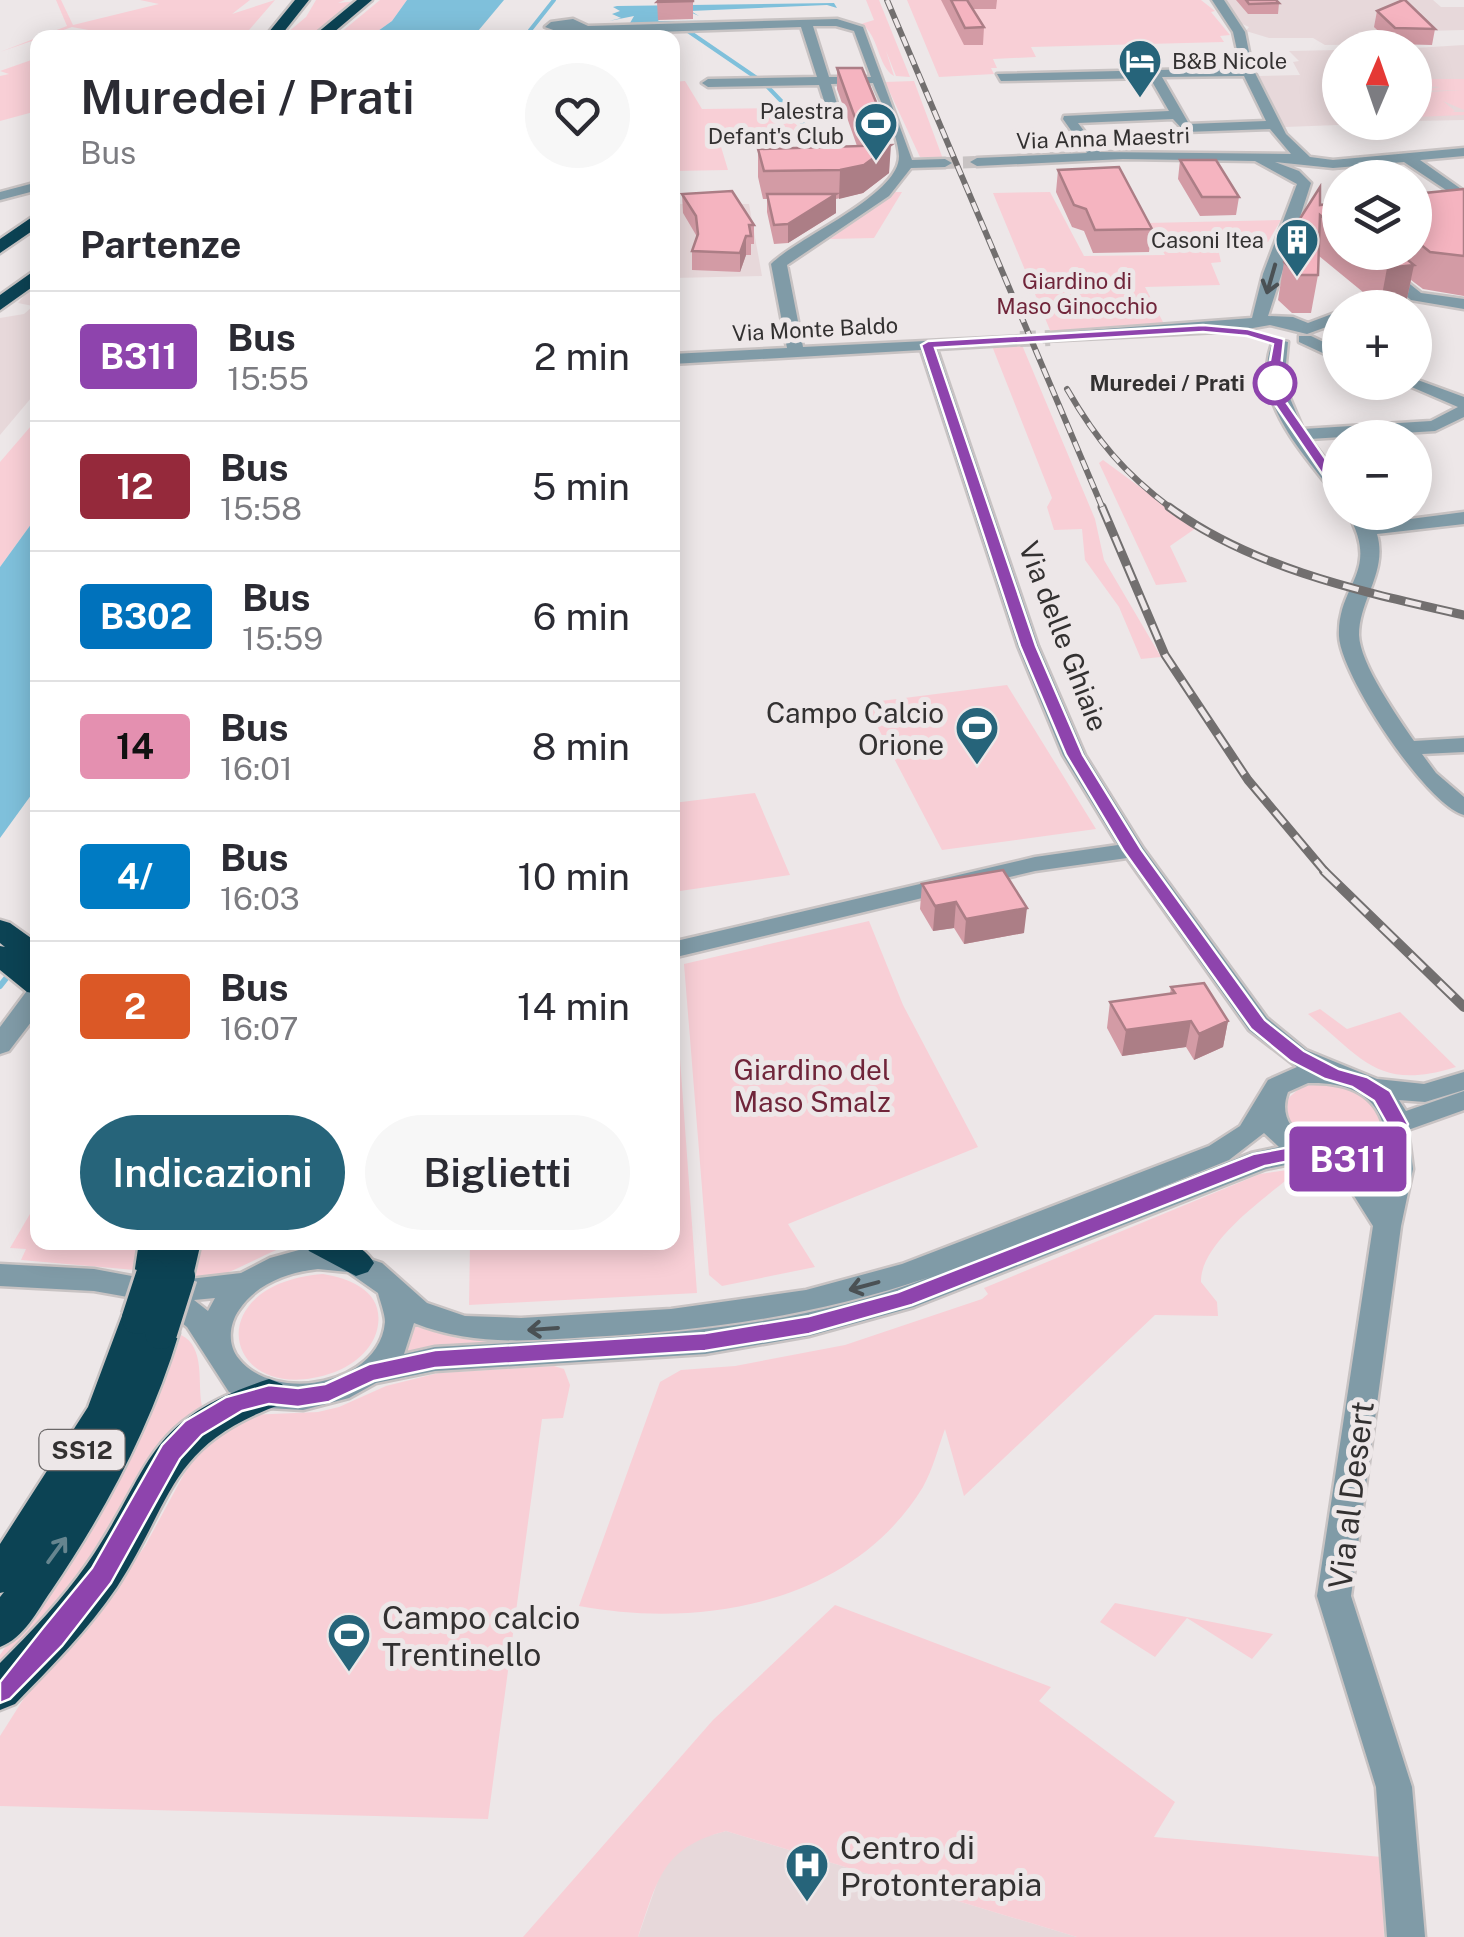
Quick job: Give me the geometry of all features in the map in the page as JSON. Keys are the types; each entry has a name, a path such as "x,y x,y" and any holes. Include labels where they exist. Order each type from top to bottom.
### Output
{"highway":[{"path":"262,30 286,0"},
{"path":"278,30 302,0"},
{"path":"329,30 365,0"},
{"path":"331,30 376,0"},
{"path":"0,248 30,224"},
{"path":"0,261 30,237"},
{"path":"0,293 30,269"},
{"path":"0,304 30,280"},
{"path":"0,314 27,311"},
{"path":"0,928 30,952"},
{"path":"0,955 30,979"},
{"path":"334,1250 356,1264"},
{"name":"SS12","path":"1,1573 42,1517 106,1410 162,1283"},
{"name":"SS12","path":"0,1629 76,1524 136,1412 162,1283"},
{"path":"0,1690 52,1638 102,1576 171,1452 214,1414 269,1394"}],"street":[{"path":"1218,0 1239,32 1248,72 1274,125 1276,156 1304,184 1288,238 1271,274 1257,326"},
{"path":"554,30 578,2"},
{"path":"570,13 579,27"},
{"path":"563,30 843,22 857,26 906,164 896,183 780,264 796,352"},
{"path":"806,23 832,106"},
{"path":"1001,77 1248,72"},
{"path":"1154,74 1186,128 1274,125"},
{"path":"708,83 878,80"},
{"path":"1093,152 1069,120 1176,114"},
{"name":"Via Anna Maestri","path":"977,162 1093,152 1276,156 1328,164 1464,152"},
{"path":"1276,156 1304,162 1316,186 1312,210"},
{"path":"1407,157 1464,198"},
{"path":"880,166 945,163"},
{"path":"1,195 30,188"},
{"path":"835,205 866,205"},
{"path":"1288,238 1310,231"},
{"path":"1379,270 1399,290"},
{"path":"1432,310 1464,306"},
{"path":"1050,338 1257,326 1286,320 1322,344"},
{"path":"1257,326 1280,342"},
{"path":"1280,342 1322,326"},
{"name":"Via Monte Baldo","path":"680,359 1020,340"},
{"path":"1280,342 1275,390 1322,465"},
{"name":"Via delle Ghiaie","path":"928,345 1028,646 1074,755 1132,850 1258,1024 1297,1056 1332,1074"},
{"path":"1432,393 1464,407"},
{"path":"1300,434 1435,426 1464,407"},
{"path":"1432,519 1464,518"},
{"path":"1365,530 1372,548 1372,569 1349,640 1356,660 1430,780 1464,808"},
{"path":"1408,748 1464,745"},
{"path":"680,948 1035,864 1132,850"},
{"path":"0,1045 30,1005"},
{"name":"Via delle Ghiaie","path":"1258,1024 1272,1097"},
{"path":"216,1344 222,1311 247,1283 275,1268 307,1259 356,1264 370,1270 420,1314 458,1327 501,1332 706,1319 809,1300 906,1274 1219,1153 1250,1134 1272,1097 1304,1074 1332,1074 1372,1088 1425,1092 1464,1081"},
{"path":"1372,1088 1390,1105 1397,1129"},
{"path":"1272,1097 1278,1132 1361,1184 1388,1226"},
{"path":"162,1283 198,1319 232,1375 269,1394 298,1397 329,1392 369,1373 435,1359 705,1342 809,1325 904,1299 1261,1160 1314,1154 1370,1156 1382,1150 1397,1129 1464,1100"},
{"name":"Via al Desert","path":"1397,1129 1402,1158 1388,1226 1334,1596 1394,1787 1406,1937"},
{"path":"0,1275 247,1283"},
{"path":"369,1373 388,1354 400,1328 399,1301 392,1289"}],"shaded area":[{"path":"1225,0 1433,0 1441,7 1464,7 1464,30 1322,30 1322,43 1313,38 1269,38 1246,31 1249,27 1240,23"},
{"path":"1464,45 1464,120 1432,121 1432,47"},
{"path":"1322,50 1322,126 1285,127 1258,76 1300,75 1293,62 1299,61 1289,51"},
{"path":"680,204 749,204 762,276 680,278"},
{"path":"30,288 30,305 18,303"},
{"path":"30,309 30,399 0,435 0,318 24,314"},
{"name":"Centro di Protonterapia","path":"726,1831 1077,1937 638,1937 662,1869 679,1849"}],"green space":[{"path":"56,0 61,0 73,25 159,4 140,0 250,0 232,14 275,0 249,30 57,30 67,26"},
{"path":"316,0 358,1 319,30 291,30 306,17"},
{"path":"380,0 407,0 392,21 379,30 344,30"},
{"path":"866,0 879,0 910,77 896,76 886,51 894,76 884,65 871,35 861,24 874,20"},
{"path":"907,0 1201,0 1215,11 1211,12 1230,35 1220,36 1224,42 1031,47 1036,57 993,59 997,68 991,68 994,74 939,77"},
{"path":"30,60 30,113 0,121 0,76 9,74 0,71"},
{"path":"1432,79 1464,79 1464,110 1443,101 1455,111 1452,112 1464,115 1432,116 1432,92 1462,90 1432,91 1441,87 1432,87"},
{"path":"680,81 685,81 702,109 782,108 806,136 719,140 728,170 680,171"},
{"path":"914,81 943,159 920,157 885,82"},
{"path":"895,192 902,192 874,238 830,239"},
{"name":"Giardino di Maso Ginocchio","path":"1050,192 1084,256 1165,255 1147,223 1281,220 1268,242 1217,244 1221,262 1211,263 1220,285 1145,287 1165,326 1052,335 993,193"},
{"path":"1022,345 1095,519 1104,560 1161,657 1141,659 1119,607 1085,560 1082,529 1054,530 1047,507 1052,498 992,346"},
{"path":"30,427 30,526 0,567 0,462"},
{"path":"1103,460 1196,528 1170,546 1187,582 1156,585 1099,463"},
{"name":"Campo Calcio Orione","path":"1007,685 1096,829 942,850 865,703"},
{"path":"755,793 790,875 680,891 680,802"},
{"name":"Giardino del Maso Smalz","path":"869,921 903,1005 978,1147 788,1224 815,1267 722,1286 709,1275 684,964"},
{"path":"1320,1009 1347,1029 1400,1012 1456,1067 1408,1075 1374,1067 1308,1014"},
{"path":"680,1059 697,1293 469,1305 470,1250 680,1250"},
{"path":"1321,1083 1352,1089 1369,1099 1382,1126 1373,1140 1359,1148 1326,1148 1296,1130 1285,1101 1302,1086"},
{"path":"1301,1168 1239,1219 1212,1251 1201,1282 1217,1302 1218,1316 1155,1315 964,1496 945,1429 923,1487 893,1526 857,1558 816,1582 771,1599 724,1609 627,1612 579,1606 660,1382 681,1370 735,1366 845,1345 982,1299 988,1294 984,1288 1260,1174"},
{"path":"30,1214 30,1250 138,1250 135,1270 21,1260 26,1249 10,1248"},
{"path":"197,1250 277,1250 231,1271 192,1281"},
{"path":"323,1274 356,1284 372,1297 378,1317 371,1344 355,1361 335,1372 298,1380 269,1375 249,1361 239,1342 241,1320 255,1299 282,1283"},
{"path":"415,1325 457,1338 492,1341 492,1345 406,1353"},
{"path":"181,1335 197,1357 202,1406 167,1436 103,1548 0,1673 0,1655 79,1540 125,1463"},
{"name":"Campo calcio Trentinello","path":"554,1366 564,1369 570,1385 563,1418 542,1419 488,1819 0,1806 0,1736 26,1695 108,1598 145,1546 197,1450 248,1415 318,1412 386,1386 438,1373"},
{"path":"1115,1603 1273,1634 1252,1659 1187,1618 1155,1657 1100,1622"},
{"path":"835,1605 1051,1687 1039,1701 1175,1802 1154,1837 1382,1857 1384,1937 1077,1937 726,1831 688,1847 665,1869 638,1937 523,1937 713,1720"}],"water":[{"path":"407,0 504,0 479,30 379,30 392,21"},
{"path":"834,3 837,8 827,5 691,11 699,16 681,8 667,9 658,21 828,20 630,23 634,16 609,21 621,18 612,14 620,11 613,7 617,6"},
{"path":"30,526 30,797 0,838 0,567"}],"building":[{"path":"951,0 967,0 984,27 965,28"},
{"path":"1246,0 1276,0 1279,3 1249,4"},
{"path":"1405,0 1435,29 1395,28 1377,11"},
{"path":"837,68 862,68 890,136 862,137"},
{"path":"891,145 864,165 840,170 764,171 758,149"},
{"path":"1180,160 1216,160 1239,197 1202,197"},
{"path":"1119,167 1152,229 1095,230 1086,209 1074,205 1058,170"},
{"path":"1320,187 1318,275 1298,275 1284,262 1289,236"},
{"path":"1464,189 1464,256 1432,252 1432,192"},
{"path":"732,191 754,225 749,225 751,236 746,236 740,253 692,251 698,234 696,216 682,194"},
{"path":"767,194 836,194 788,224 774,225"},
{"path":"1003,870 1027,908 966,919 956,902 935,906 922,884"},
{"path":"1204,983 1228,1021 1199,1034 1191,1021 1126,1030 1110,1002 1175,993 1171,987"}],"waterway":[{"path":"530,30 554,0"},
{"path":"685,29 764,83 828,150"},
{"path":"0,986 11,972"}],"tunnel":[{"path":"945,163 977,162"},
{"path":"1020,339 1050,338"}],"railway":[{"path":"887,0 1103,509"},
{"path":"1067,389 1113,455 1172,509"},
{"path":"1102,507 1165,655 1248,780 1327,874"},
{"path":"1172,509 1236,547 1310,576 1464,615"},
{"path":"1327,874 1464,1007"}],"bus line":[{"name":"B311","path":"0,1691 52,1638 102,1576 171,1452 194,1428 234,1404 269,1394 314,1396 394,1365 435,1359 705,1342 809,1325 904,1299 1261,1160 1306,1151 1323,1157 1355,1159 1378,1153 1391,1143 1398,1124 1396,1114 1382,1096 1360,1082 1332,1074 1297,1056 1258,1024 1132,850 1074,755 1028,646 928,345 1203,328 1255,334 1280,342 1274,377 1278,399 1322,465"}],"place":[{"name":"B&B Nicole","path":"1140,99"},
{"name":"Palestra Defant's Club","path":"876,162"},
{"name":"Casoni Itea","path":"1297,278"},
{"name":"Muredei / Prati","path":"1275,383"},
{"name":"Campo Calcio Orione","path":"977,766"},
{"name":"Campo calcio Trentinello","path":"349,1673"},
{"name":"Centro di Protonterapia","path":"807,1903"}]}
